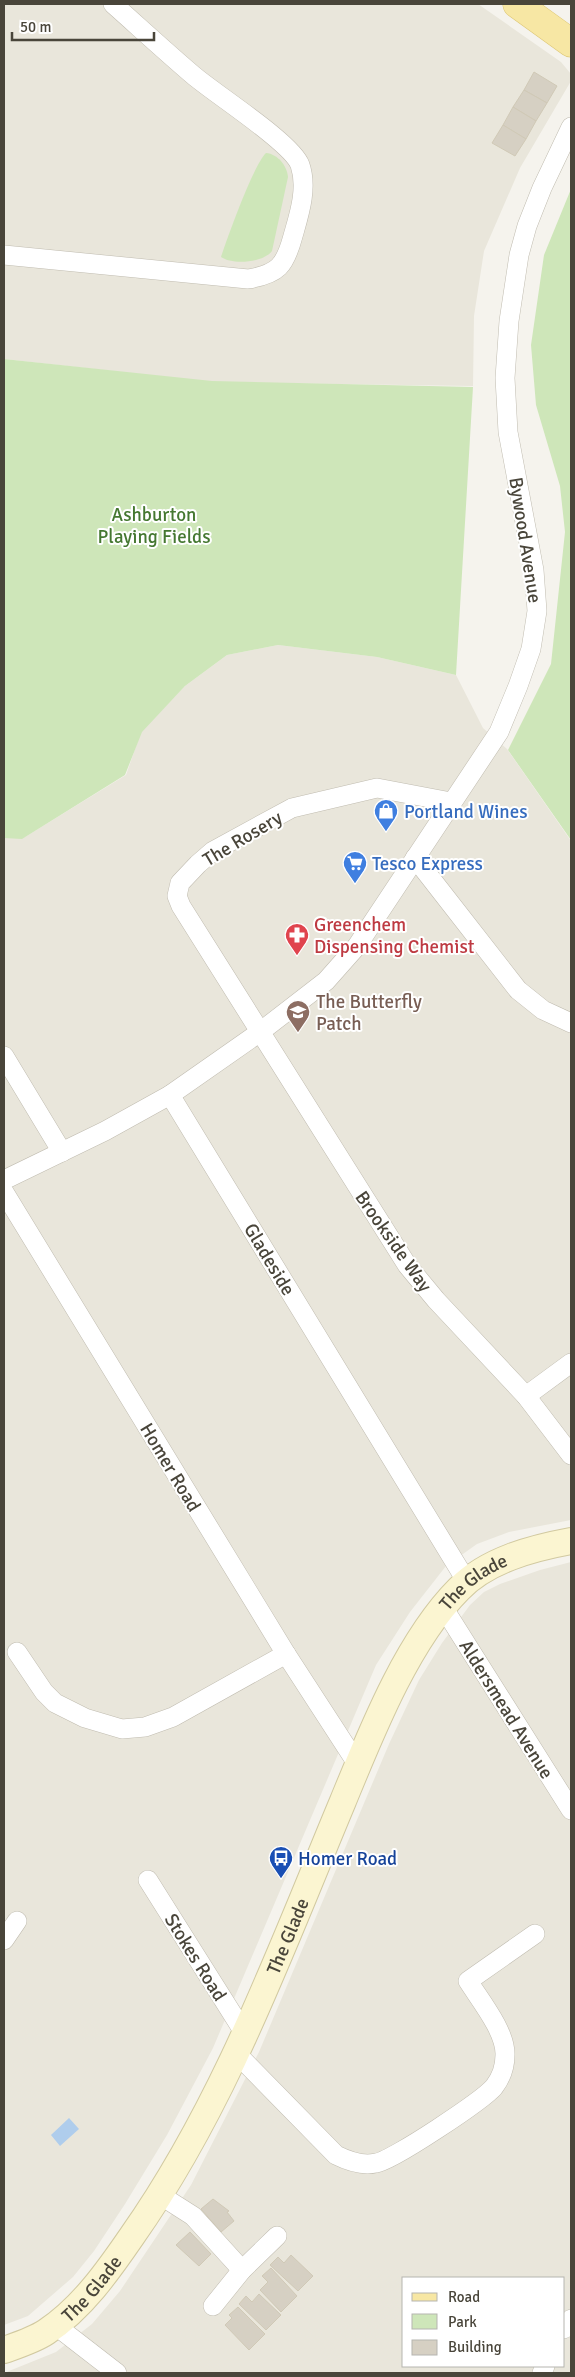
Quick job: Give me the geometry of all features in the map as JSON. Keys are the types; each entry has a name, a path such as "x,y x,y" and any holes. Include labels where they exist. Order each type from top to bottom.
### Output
{"main road":[{"path":"516,4 571,43"}],"street":[{"path":"4,255 248,279 266,276 281,265 289,250 299,214 304,185 300,164 285,145 193,76 113,4"},
{"name":"Bywood Avenue","path":"170,1095 260,1032 319,987 346,961 502,725 518,686 536,631 537,611 534,570 508,432 505,399 506,346 514,285 527,226 542,188 571,127"},
{"name":"The Rosery","path":"260,1032 178,901 177,890 187,874 213,851 292,808 378,788 451,802"},
{"path":"415,858 518,990 542,1010 571,1023"},
{"name":"Brookside Way","path":"260,1032 407,1265 436,1300 526,1396 571,1455"},
{"path":"4,1056 62,1152"},
{"path":"4,1180 62,1152 170,1095"},
{"name":"Gladeside","path":"170,1095 467,1582"},
{"name":"Homer Road","path":"4,1192 286,1654 358,1765"},
{"path":"526,1396 571,1363"},
{"name":"The Glade","path":"4,2350 38,2336 56,2325 99,2282 160,2195 198,2129 240,2044 358,1765 406,1666 443,1607 467,1582 488,1568 511,1557 571,1541"},
{"name":"Aldersmead Avenue","path":"443,1607 571,1810"},
{"path":"17,1652 44,1692 55,1703 91,1720 122,1729 145,1727 173,1717 286,1654"},
{"name":"Stokes Road","path":"148,1880 240,2044 336,2155 365,2164 384,2161 480,2100 498,2081 504,2065 505,2046 498,2030 468,1981 535,1934"},
{"path":"4,1940 17,1920"},
{"path":"160,2195 193,2216 242,2270"},
{"path":"213,2306 242,2270 277,2236"},
{"path":"56,2325 117,2373"}],"shaded area":[{"path":"4,4 478,4 561,62 571,74 571,81 520,168 484,251 474,316 473,386 212,382 4,359"},
{"path":"278,645 377,657 456,675 483,728 507,749 571,841 571,1520 509,1532 477,1544 446,1566 410,1612 376,1665 213,2048 167,2135 94,2251 73,2277 28,2316 4,2325 4,834 25,837 126,775 141,732 185,686 227,655"},
{"path":"571,1562 571,2373 4,2373 56,2352 92,2324 120,2291 191,2185 259,2052 389,1744 419,1680 442,1643 470,1605 484,1592 500,1584 540,1570"}],"green space":[{"path":"266,153 281,161 288,177 272,251 262,258 247,262 226,260 221,257 235,219 255,171"},
{"path":"571,189 571,840 508,750 551,664 565,532 560,486 536,405 531,345 544,255"},
{"name":"Ashburton Playing Fields","path":"4,359 212,381 473,387 456,675 377,657 278,645 227,655 185,686 142,732 125,775 22,839 4,838"}],"water":[{"path":"69,2118 79,2129 60,2146 51,2135"}],"building":[{"path":"534,72 557,86 547,103 524,90"},
{"path":"524,90 547,103 536,121 513,107"},
{"path":"513,107 536,121 526,139 503,125"},
{"path":"503,125 526,139 515,156 492,143"},
{"path":"213,2199 229,2211 227,2212 234,2221 221,2232 201,2209"},
{"path":"190,2232 211,2254 199,2266 176,2245"},
{"path":"291,2255 313,2276 298,2291 270,2265 278,2257 284,2263"},
{"path":"271,2268 297,2296 281,2312 260,2290 268,2282 262,2276"},
{"path":"259,2294 281,2315 266,2330 239,2304 246,2296 252,2302"},
{"path":"238,2307 265,2334 249,2350 225,2325 232,2318 229,2315"}],"place":[{"name":"Portland Wines","path":"386,832"},
{"name":"Tesco Express","path":"355,884"},
{"name":"Greenchem Dispensing Chemist","path":"297,956"},
{"name":"The Butterfly Patch","path":"298,1033"},
{"name":"Homer Road","path":"281,1879"}]}
